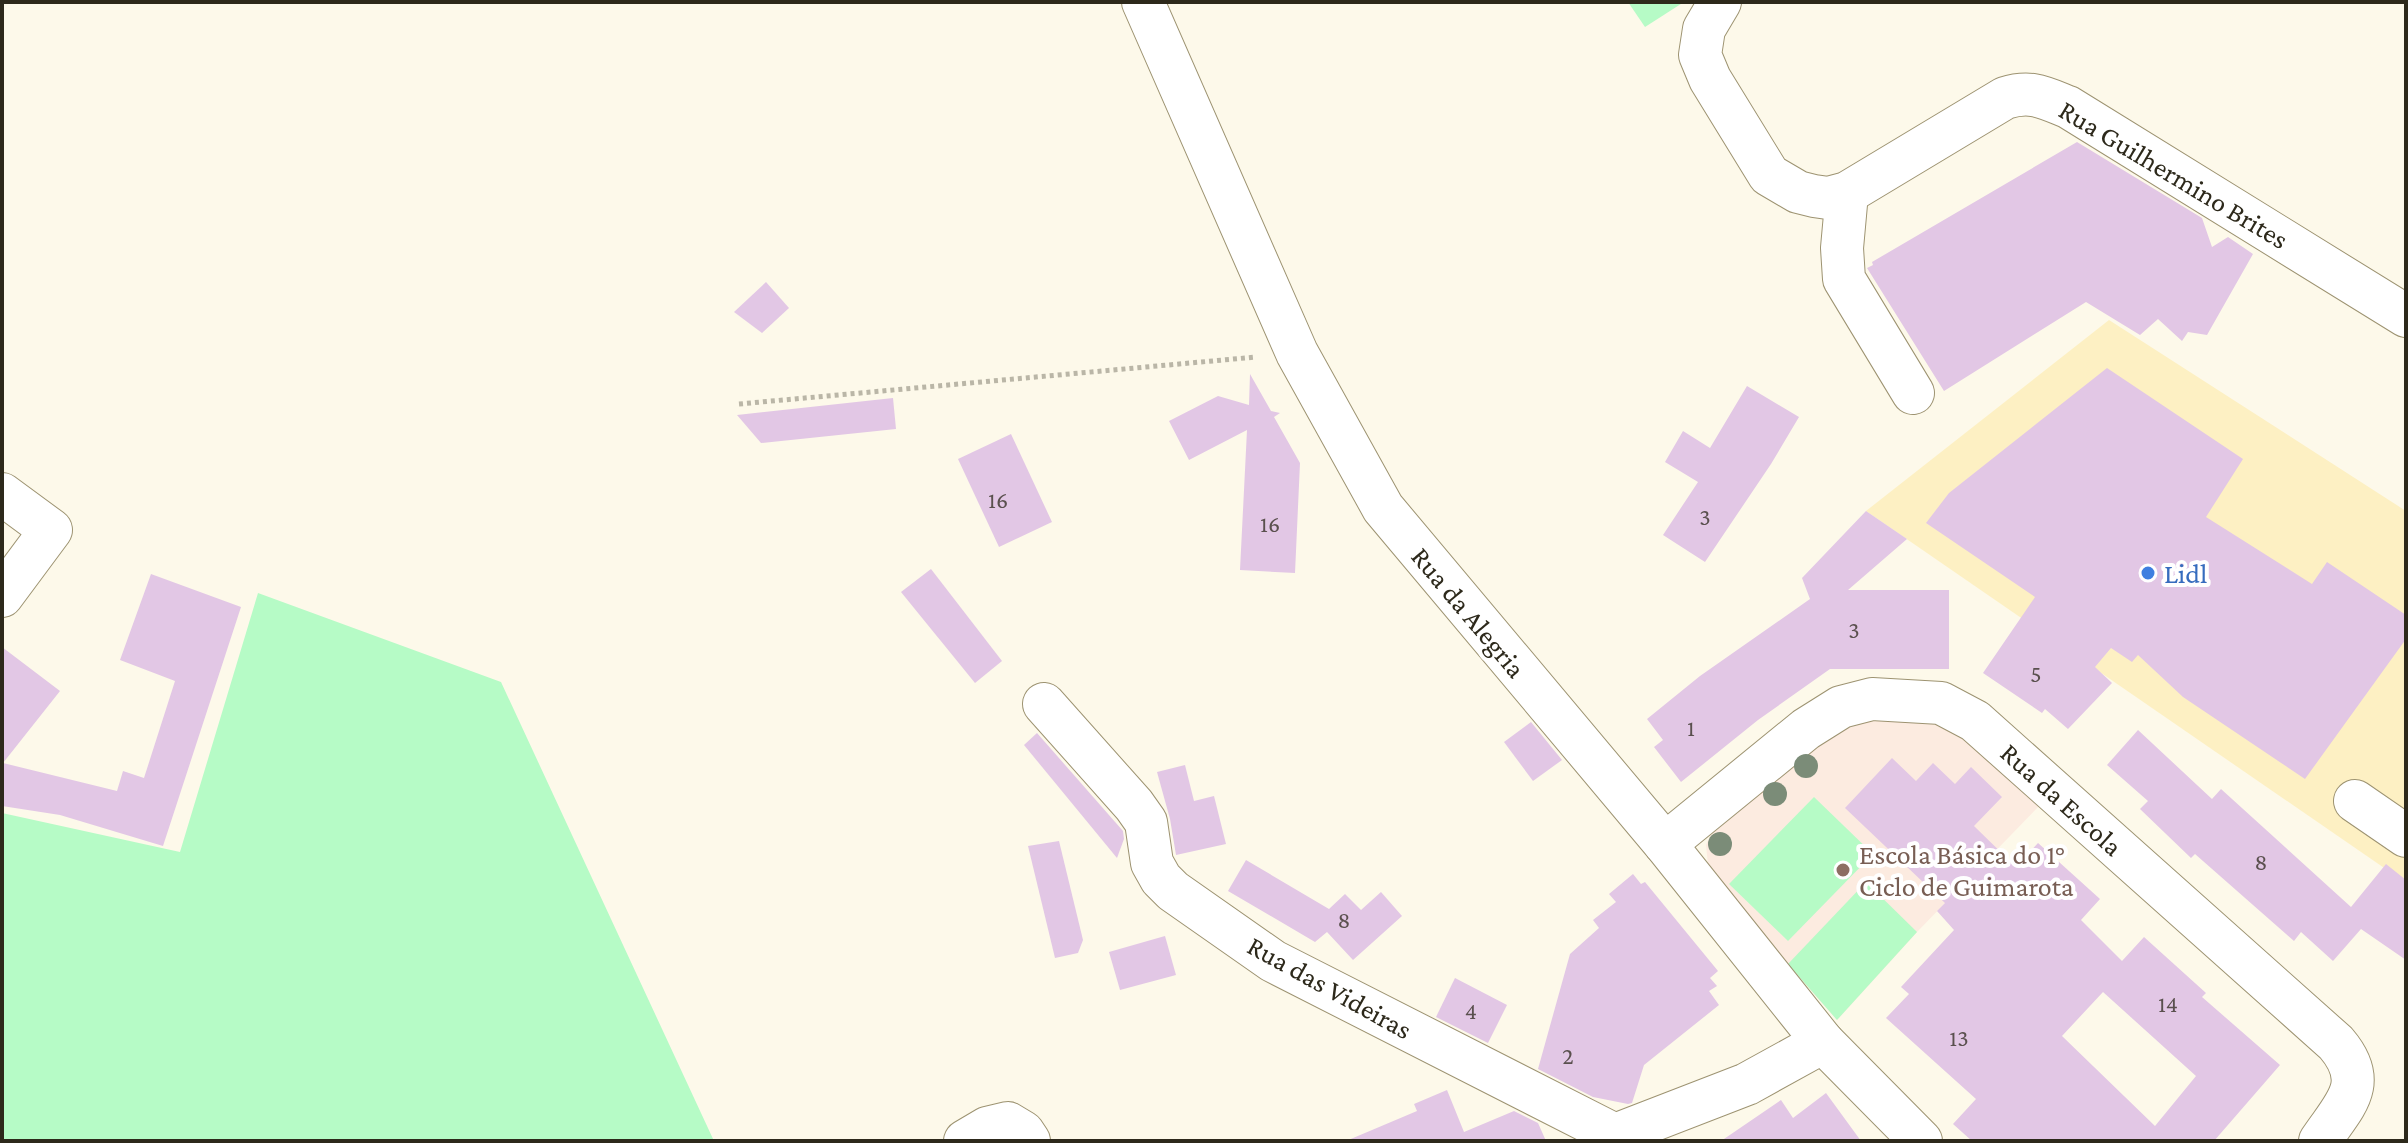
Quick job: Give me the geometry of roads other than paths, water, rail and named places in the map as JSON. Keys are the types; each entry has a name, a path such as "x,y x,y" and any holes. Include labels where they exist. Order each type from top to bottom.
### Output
{"street":[{"name":"Rua da Alegria","path":"1143,2 1297,353 1383,508 1665,844 1823,1042 1921,1141"},
{"name":"Rua Guilhermino Brites","path":"1720,2 1704,29 1700,55 1710,79 1769,175 1782,185 1828,198 1847,193 2005,98 2022,93 2044,97 2068,107 2406,316"},
{"path":"1847,193 1842,248 1844,279 1913,393"},
{"path":"2,494 51,530 2,596"},
{"name":"Rua da Escola","path":"1665,844 1806,729 1841,707 1872,699 1941,703 1975,721 2348,1056 2354,1084 2320,1141"},
{"name":"Rua das Videiras","path":"1044,704 1146,822 1152,863 1173,891 1273,961 1610,1138"},
{"path":"2355,801 2406,836"},
{"path":"1610,1138 1747,1084 1823,1042"},
{"path":"965,1141 987,1128 1008,1123 1023,1132 1029,1141"}],"place":[{"name":"Lidl","path":"2148,573"},
{"name":"Escola Básica do 1° Ciclo de Guimarota","path":"1843,870"}]}
